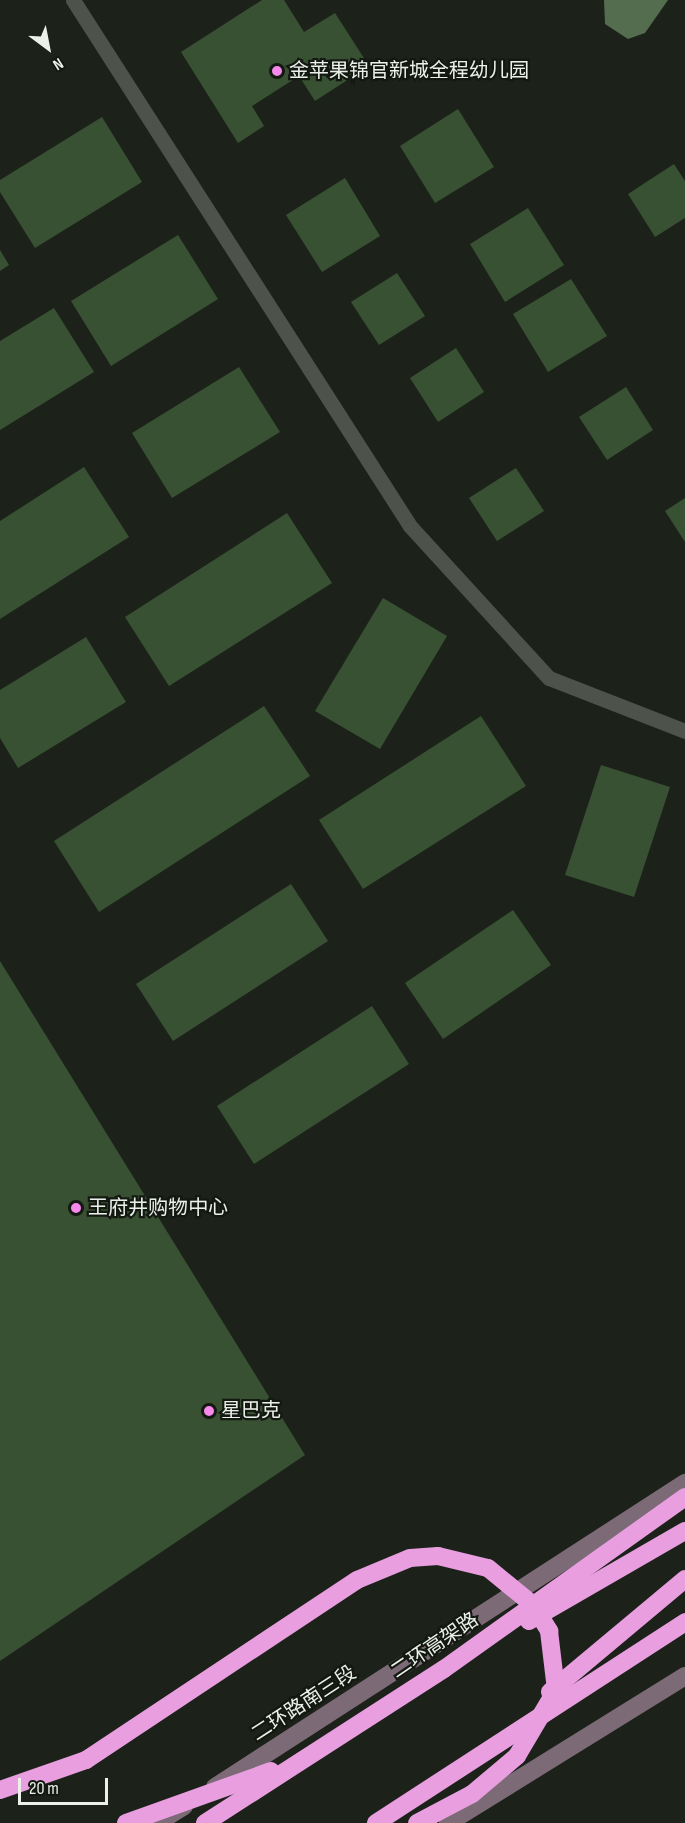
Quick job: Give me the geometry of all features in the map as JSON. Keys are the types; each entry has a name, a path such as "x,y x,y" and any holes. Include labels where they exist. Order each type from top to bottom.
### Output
{"highway":[{"name":"二环高架路","path":"205,1823 444,1669 685,1497"},
{"path":"444,1669 685,1531"},
{"path":"0,1791 86,1760 357,1580 410,1558 438,1556 488,1568 533,1605 549,1631 556,1690 517,1756 472,1794 417,1823"},
{"path":"459,1768 685,1579"},
{"path":"376,1823 685,1622"},
{"path":"126,1823 295,1763"}],"main road":[{"name":"二环路南三段","path":"157,1823 685,1483"},
{"path":"448,1823 685,1676"}],"lane":[{"path":"73,0 410,526 549,678 685,731"}],"shaded area":[{"path":"604,0 668,0 645,33 628,39 605,24"}],"building":[{"name":"金苹果锦官新城全程幼儿园","path":"262,0 284,0 304,32 335,13 369,66 315,101 299,76 252,106 264,126 238,143 181,52"},
{"path":"458,109 494,167 435,203 400,146"},
{"path":"102,117 142,182 35,248 0,192 0,180"},
{"path":"674,164 685,181 685,218 655,237 628,194"},
{"path":"345,178 380,236 322,272 286,215"},
{"path":"528,208 564,265 505,302 470,244"},
{"path":"178,235 218,299 111,366 71,301"},
{"path":"0,250 9,265 0,271"},
{"path":"397,273 425,316 379,345 351,302"},
{"path":"571,279 607,336 548,372 513,314"},
{"path":"54,308 94,372 0,430 0,341"},
{"path":"456,348 484,392 438,422 410,378"},
{"path":"239,367 280,432 172,498 132,433"},
{"path":"626,387 653,430 607,460 579,417"},
{"path":"84,467 129,537 0,619 0,521"},
{"path":"516,468 544,511 497,541 469,498"},
{"path":"685,498 685,542 665,511"},
{"path":"287,513 332,583 169,686 125,617"},
{"path":"383,598 447,636 380,749 315,711"},
{"path":"86,637 126,702 18,768 0,738 0,690"},
{"path":"264,706 310,776 99,912 54,841"},
{"path":"481,716 526,786 363,889 319,820"},
{"path":"601,765 670,787 634,897 565,875"},
{"path":"291,884 328,941 173,1041 136,984"},
{"path":"513,910 551,965 443,1039 405,983"},
{"name":"王府井购物中心","path":"0,961 305,1455 0,1661"},
{"path":"372,1006 409,1064 254,1164 217,1106"}],"place":[{"name":"金苹果锦官新城全程幼儿园","path":"277,71"},
{"name":"王府井购物中心","path":"76,1208"},
{"name":"星巴克","path":"209,1411"}]}
